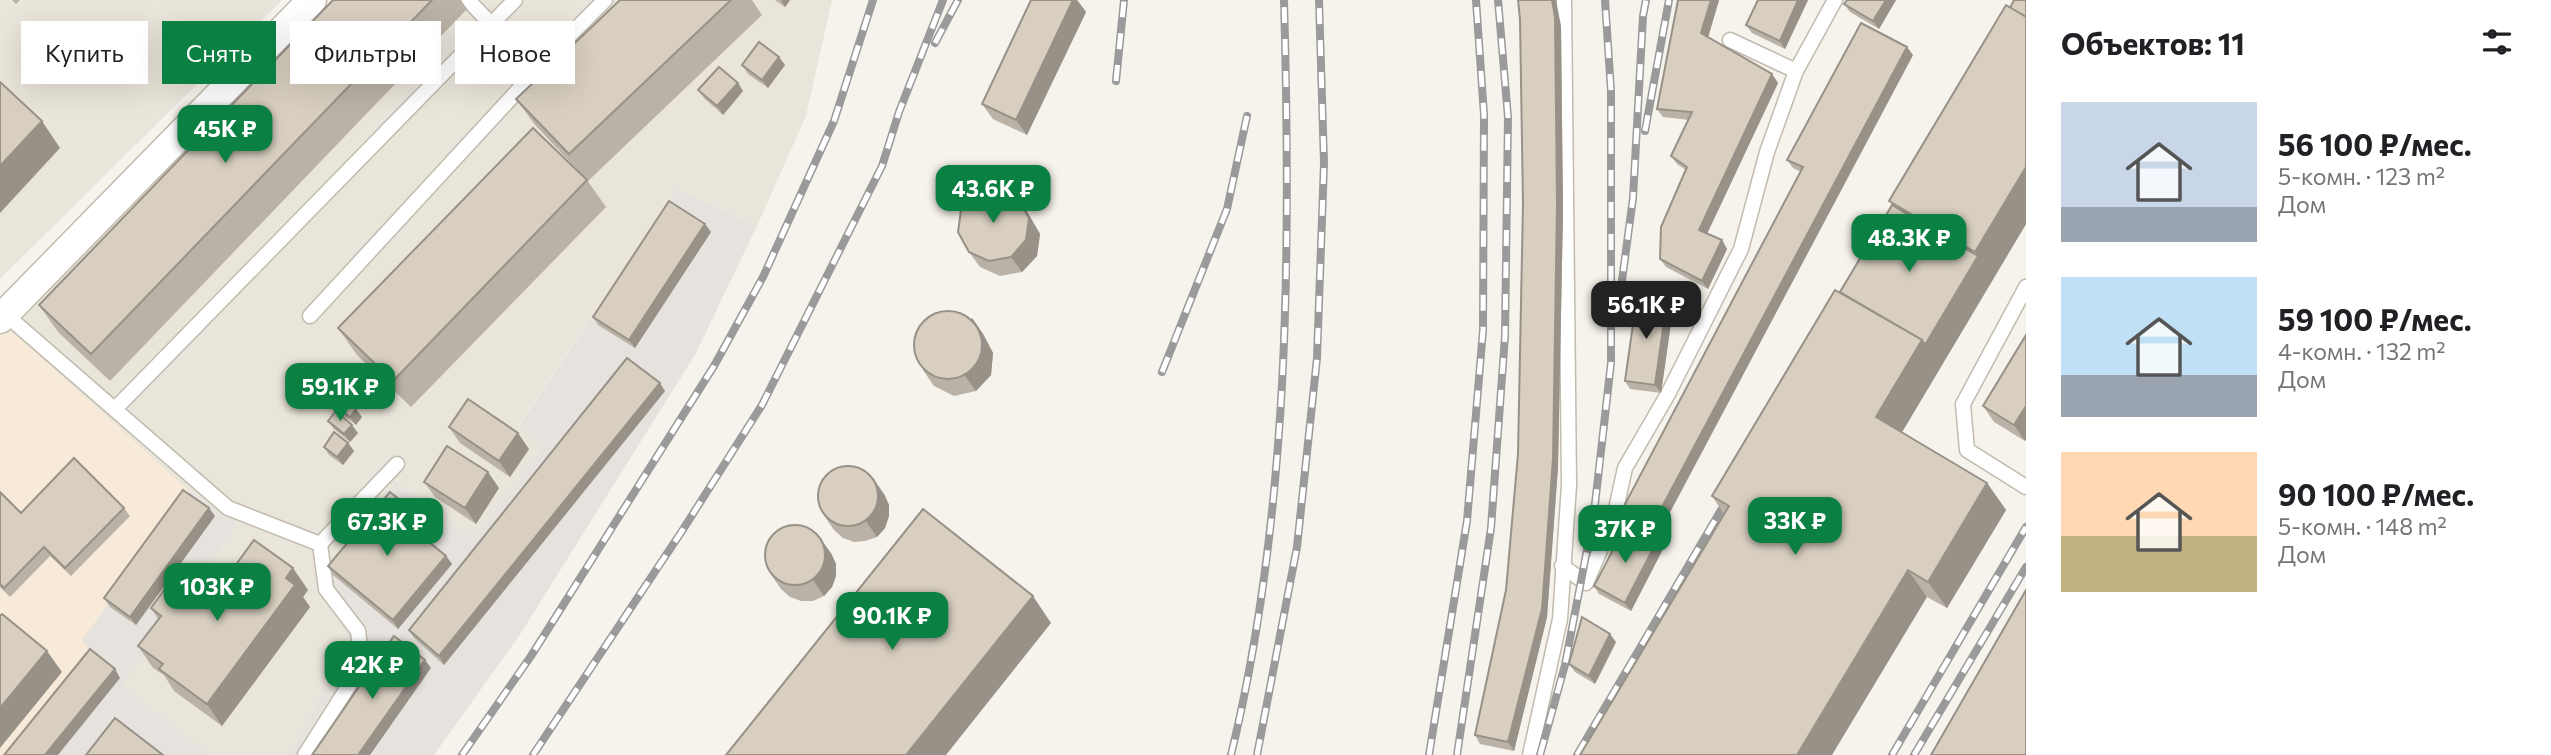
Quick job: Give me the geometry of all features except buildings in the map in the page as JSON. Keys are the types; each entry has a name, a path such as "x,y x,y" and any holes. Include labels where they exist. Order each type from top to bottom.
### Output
{"street":[{"path":"3,316 312,0"}],"lane":[{"path":"468,0 488,21"},
{"path":"494,21 515,0"},
{"path":"575,30 605,0"},
{"path":"1530,755 1560,619 1569,485 1564,0"},
{"path":"1562,566 1586,583 1614,518 1625,468 1668,394 1741,248 1767,152 1797,71 1835,0"},
{"path":"1730,40 1797,71"},
{"path":"115,409 455,61"},
{"path":"310,316 524,84"},
{"path":"2026,288 1963,404 1967,450 2026,486"},
{"path":"3,316 228,508 320,544"},
{"path":"320,544 397,464"},
{"path":"305,755 353,679 362,655 358,631 326,589 320,544"}],"shaded area":[{"path":"0,0 282,0 261,21 162,21 162,84 197,84 0,279"},
{"path":"333,0 832,0 806,116 757,226 677,189 519,425 543,447 472,538 395,482 317,583 350,641 289,755 210,755 122,685 238,524 190,492 7,327 249,84 276,84 276,57 290,43 290,84 441,84 441,21 312,21"},
{"path":"677,189 757,226 695,355 519,636 434,755 289,755 350,641 317,583 395,481 472,538 543,447 519,426"},
{"path":"7,327 190,492 83,640 93,654 12,755 0,755 0,335"},
{"path":"190,492 238,524 122,685 210,755 12,755 93,654 82,640"}],"railway":[{"path":"462,755 531,656 714,366 763,277 834,121 873,0"},
{"path":"533,755 762,405 882,166 899,112 943,0"},
{"path":"935,43 958,0"},
{"path":"1116,81 1124,0"},
{"path":"1231,755 1251,663 1276,475 1286,284 1284,0"},
{"path":"1257,755 1297,547 1317,358 1324,163 1319,0"},
{"path":"1429,755 1467,521 1483,330 1484,115 1476,0"},
{"path":"1457,755 1491,528 1505,336 1508,117 1498,0"},
{"path":"1540,755 1565,665 1594,513 1611,363 1611,91 1605,0"},
{"path":"1619,303 1633,198 1646,0"},
{"path":"1645,131 1669,0"},
{"path":"1162,372 1227,209 1247,116"},
{"path":"1577,755 1731,493"},
{"path":"1892,755 2026,527"},
{"path":"1914,755 2026,567"}]}
